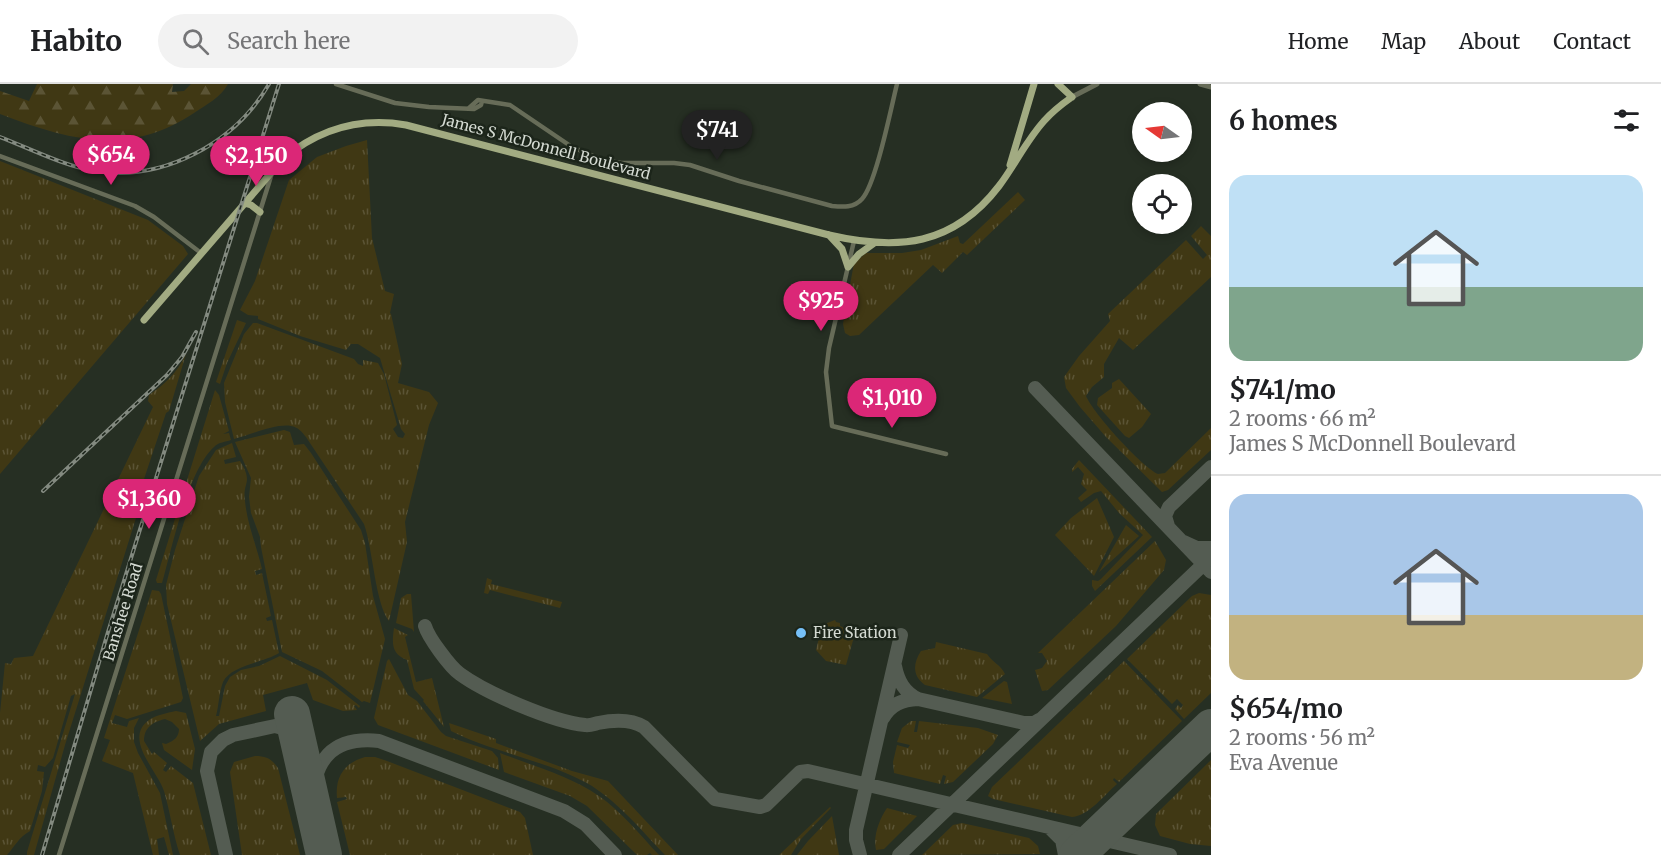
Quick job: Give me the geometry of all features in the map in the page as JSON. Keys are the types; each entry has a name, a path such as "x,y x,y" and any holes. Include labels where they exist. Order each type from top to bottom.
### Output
{"main road":[{"path":"1003,180 1014,153 1034,84"},
{"path":"1058,84 1072,97"},
{"path":"1066,84 1072,97"},
{"name":"James S McDonnell Boulevard","path":"144,320 273,170 296,148 321,134 352,124 397,124 854,241 873,244 907,243 934,236 952,228 980,208 1003,180 1039,127 1072,97"},
{"path":"244,203 257,207 260,212"},
{"path":"829,235 842,249 848,267"},
{"path":"848,267 859,254 873,244"}],"street":[{"path":"336,84 395,103 474,109 481,105 482,101 510,105 572,147 603,160 621,163 690,165 739,181 832,206 845,207 854,206 863,199 872,183 897,84"},
{"name":"James S McDonnell Boulevard","path":"1072,97 1097,84"},
{"path":"1200,84 1211,87"},
{"path":"0,156 135,206 154,217 201,253"},
{"name":"Banshee Road","path":"59,855 273,170"},
{"path":"854,241 829,348 826,372 832,426 946,454"}],"green space":[{"path":"37,84 173,84 172,92 184,91 191,84 228,84 213,100 170,127 122,140 98,140 50,131 0,114 0,91 29,101"},
{"path":"367,140 372,238 385,291 394,294 390,313 402,364 398,383 429,392 438,403 429,425 405,522 407,542 389,621 380,602 364,524 306,437 296,427 285,426 234,439 225,402 224,383 244,334 253,323 257,323 354,359 363,366 363,360 378,363 384,374 397,425 393,429 398,437 403,438 405,434 401,429 380,358 358,344 351,344 346,350 300,336 240,310 255,281 289,180 317,157"},
{"path":"0,161 148,220 183,246 188,254 0,474"},
{"path":"1018,192 1025,200 967,255 963,252 942,273 933,265 859,335 850,336 845,333 843,324 854,263 866,253 902,253 921,250 958,236 960,243 963,244"},
{"path":"1201,226 1211,236 1211,277 1133,350 1119,338 1104,364 1104,377 1092,387 1086,396 1119,439 1158,474 1165,473 1211,428 1211,450 1168,490 1162,492 1106,437 1080,407 1066,388 1064,377 1110,321 1108,314 1186,240 1203,259 1207,255 1191,236"},
{"path":"237,320 246,323 220,384 216,382"},
{"path":"186,354 169,411 166,413 142,485 146,486 65,745 34,855 27,855 27,852 75,694 71,696 53,758 45,767 38,765 37,771 44,772 42,791 30,831 7,855 0,855 0,713 5,663 11,664 14,658 33,656 153,407 148,401 149,395 170,378"},
{"path":"1119,379 1151,414 1142,427 1129,438 1097,405 1098,398 1112,388 1112,383"},
{"path":"215,390 219,395 229,431 223,434 229,433 231,440 214,447 196,473 182,510 162,583 157,583 156,580"},
{"path":"284,430 290,432 294,445 304,444 311,453 361,530 373,596 385,639 370,703 362,702 322,671 282,652 260,537 251,513 249,497 251,478 235,442"},
{"path":"232,443 236,457 224,460 225,464 240,461 246,474 244,494 246,510 262,569 255,571 256,575 262,573 271,616 266,618 267,621 272,620 279,653 240,668 227,676 223,682 216,716 219,716 225,686 230,677 241,670 259,666 280,656 327,680 360,706 359,708 354,706 357,710 343,711 313,700 307,683 263,695 266,711 219,724 200,741 167,604 166,585 199,476 216,450"},
{"path":"1079,460 1152,537 1095,591 1092,580 1101,579 1143,535 1119,513 1101,491 1081,502 1078,498 1087,490 1081,484 1084,474 1078,467 1072,472"},
{"path":"1097,498 1114,537 1094,576 1055,535 1071,518"},
{"path":"1126,525 1139,536 1099,572"},
{"path":"1155,541 1166,560 1164,570 1116,626 1048,690 1042,691 1035,670 1042,668 1047,661 1042,653 1038,653"},
{"path":"487,578 492,580 491,584 562,602 560,608 490,590 488,594 484,593"},
{"path":"152,590 159,591 161,594 183,698 181,702 127,719 115,715 112,723 127,727 129,721 139,718 134,728 134,742 160,793 173,855 169,855 164,837 157,839 159,855 153,855 133,773 102,761 110,740 104,738"},
{"path":"1199,593 1211,595 1211,693 1184,719 1175,709 1178,705 1181,708 1183,705 1177,699 1172,704 1127,659 1192,596"},
{"path":"411,594 414,632 396,623 401,598"},
{"path":"835,620 840,623 840,626 851,631 854,637 846,665 826,661 816,650 822,625"},
{"path":"394,628 408,635 405,637 416,682 432,678 444,727 414,689 407,660 395,651"},
{"path":"936,642 987,654 1005,674 977,697 925,685 916,673 916,660 921,651 935,648"},
{"path":"389,659 408,695 417,701 441,732 446,736 492,751 498,758 499,770 378,725 374,718"},
{"path":"1124,661 1182,721 1119,782 1114,778 1117,784 1085,813 1072,817 988,796 992,787"},
{"path":"1004,681 1007,682 1012,704 982,698"},
{"path":"176,711 186,713 195,749 192,770 164,750 162,743 171,742 178,734 179,729 172,722 165,719 153,724 147,729 144,741 152,754 154,752 167,763 163,770 166,772 171,766 193,783 211,855 180,855 164,791 140,745 139,736 149,720 158,715"},
{"path":"911,721 916,721 914,732 917,732 919,721 978,728 998,735 993,744 953,782 944,784 946,776 943,775 940,784 894,773 893,762 897,745 908,748 910,745 897,742 902,728"},
{"path":"449,723 496,739 496,743 572,771 608,781 678,855 665,855 621,809 592,786 558,770 468,739 451,731"},
{"path":"500,753 564,777 599,796 623,816 659,855 650,853 637,855 587,806 570,796 504,772"},
{"path":"255,756 268,759 278,768 300,855 242,855 230,772 234,762"},
{"path":"365,757 387,761 520,812 525,818 533,855 350,855 337,802 347,799 346,797 337,798 337,790 339,777 346,767"},
{"path":"1211,760 1211,846 1190,844 1160,836 1155,825 1156,814"},
{"path":"830,807 801,839 791,855 779,855"},
{"path":"887,808 917,816 884,849 876,850 877,828"},
{"path":"832,816 839,855 797,855 808,841"},
{"path":"962,823 1029,838 1038,846 1040,854 922,855 953,825"}],"taxiway":[{"path":"1035,388 1211,572"},
{"path":"1168,526 1165,516 1169,507 1211,467"},
{"path":"1184,542 1197,548 1211,548"},
{"path":"899,855 1211,557"},
{"path":"425,626 445,659 460,674 503,698 538,713 572,723 588,725 622,721 644,727 715,799 760,807 766,805 800,772 808,771 1170,855"},
{"path":"860,855 856,830 901,635"},
{"path":"895,666 902,686 918,699 1024,723 1034,723 1039,720"},
{"path":"883,718 897,704 918,699"},
{"path":"226,855 207,771 211,752 223,740 233,735 275,726 286,729 298,741"},
{"path":"313,805 316,776 328,755 337,747 349,743 379,741 564,811 585,824 615,855"},
{"path":"1086,855 1151,785"},
{"path":"1051,829 1062,840 1065,855"}],"runway":[{"path":"292,714 324,855"},
{"path":"1077,855 1211,727"}],"railway":[{"path":"0,137 83,169 121,173 146,170 171,164 195,154 217,140 255,105 269,84"},
{"path":"42,855 108,632 279,84"},
{"path":"43,491 167,375 182,357 196,332"}],"place":[{"name":"Fire Station","path":"801,633"}]}
